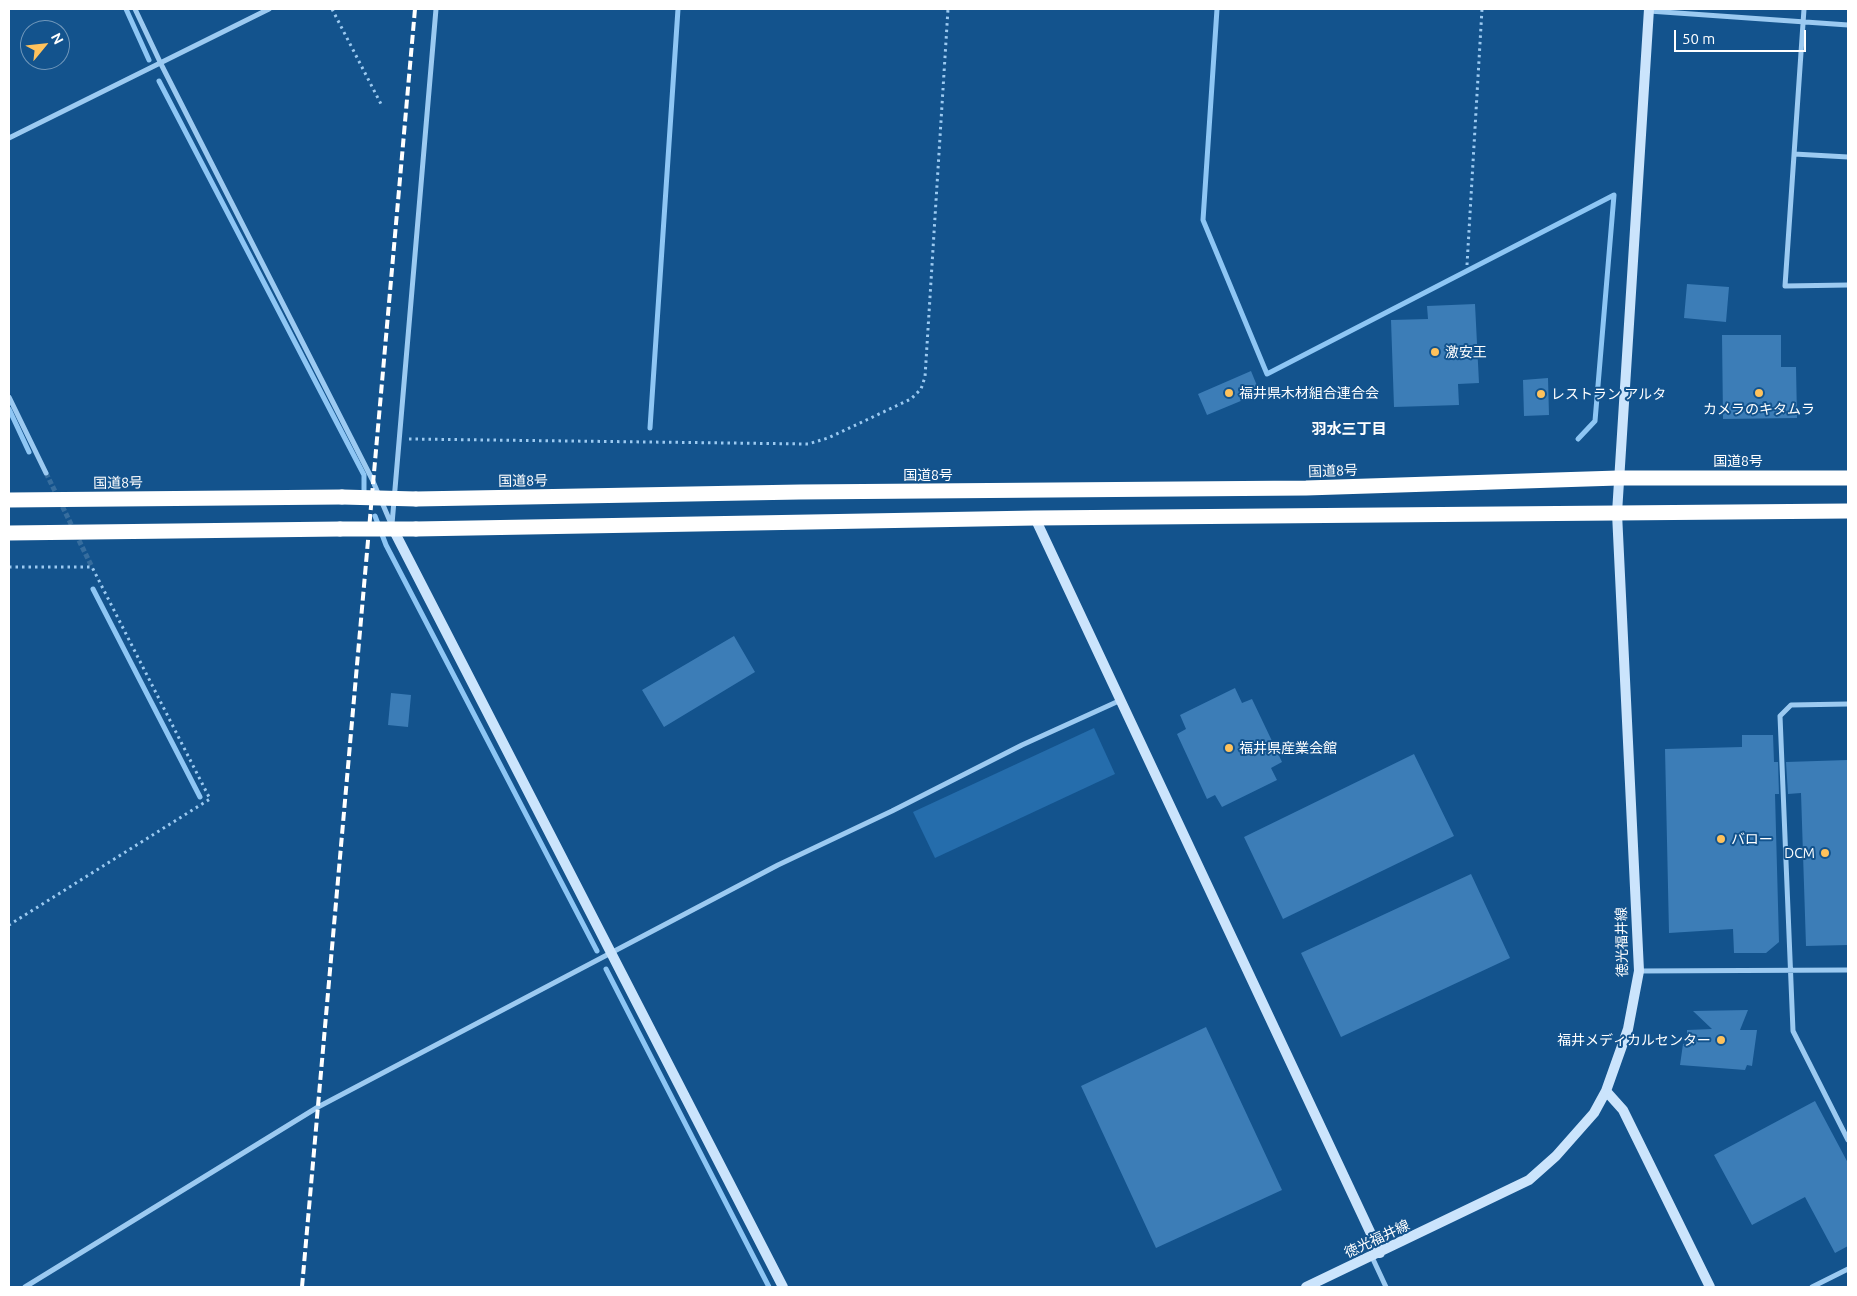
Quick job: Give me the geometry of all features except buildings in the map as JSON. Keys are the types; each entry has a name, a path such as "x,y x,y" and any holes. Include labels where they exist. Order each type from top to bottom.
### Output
{"highway":[{"name":"国道8号","path":"9,500 342,497 416,499 810,492 1306,488 1618,478 1848,478"},
{"path":"9,533 416,529 1035,518 1848,511"}],"street":[{"path":"135,9 161,64 372,478 392,527 783,1287"},
{"path":"9,138 269,9"},
{"path":"392,527 436,9"},
{"path":"1804,9 1786,286 1848,285"},
{"path":"1649,10 1848,25"},
{"name":"徳光福井線","path":"1306,1287 1529,1180 1556,1156 1594,1113 1606,1091 1628,1029 1639,971 1617,514 1649,10"},
{"path":"1794,154 1848,157"},
{"path":"9,397 46,473"},
{"path":"1035,518 1121,700 1376,1255 1386,1287"},
{"path":"25,1287 318,1108 778,865 892,812 1022,745 1121,700"},
{"path":"1848,704 1791,705 1780,716 1793,1031 1848,1140"},
{"path":"1639,971 1848,970"},
{"path":"1606,1091 1623,1110 1710,1287"},
{"path":"1812,1287 1848,1268"}],"path":[{"path":"332,9 382,106"},
{"path":"400,438 808,444 828,438 911,399 921,389 925,377 948,9"},
{"path":"1467,265 1482,9"},
{"path":"9,567 92,568 210,800 9,925"}],"shaded area":[{"path":"1094,728 1115,774 935,858 913,812"}],"waterway":[{"path":"126,9 149,60"},
{"path":"650,428 678,9"},
{"path":"1217,9 1203,220 1267,374 1614,195 1595,421 1578,439"},
{"path":"159,81 364,475 364,493"},
{"path":"9,409 29,452"},
{"path":"375,516 386,545 597,951"},
{"path":"93,589 200,797"},
{"path":"606,969 769,1287"}],"tunnel":[{"path":"46,473 92,567"}],"railway":[{"path":"302,1287 415,9"}],"place":[{"name":"激安王","path":"1435,352"},
{"name":"福井県木材組合連合会","path":"1229,393"},
{"name":"カメラのキタムラ","path":"1759,393"},
{"name":"レストラン アルタ","path":"1541,394"},
{"name":"福井県産業会館","path":"1229,748"},
{"name":"バロー","path":"1721,839"},
{"name":"DCM","path":"1825,853"},
{"name":"福井メディカルセンター","path":"1721,1040"}],"district":[{"name":"羽水三丁目","path":"1349,429"}]}
